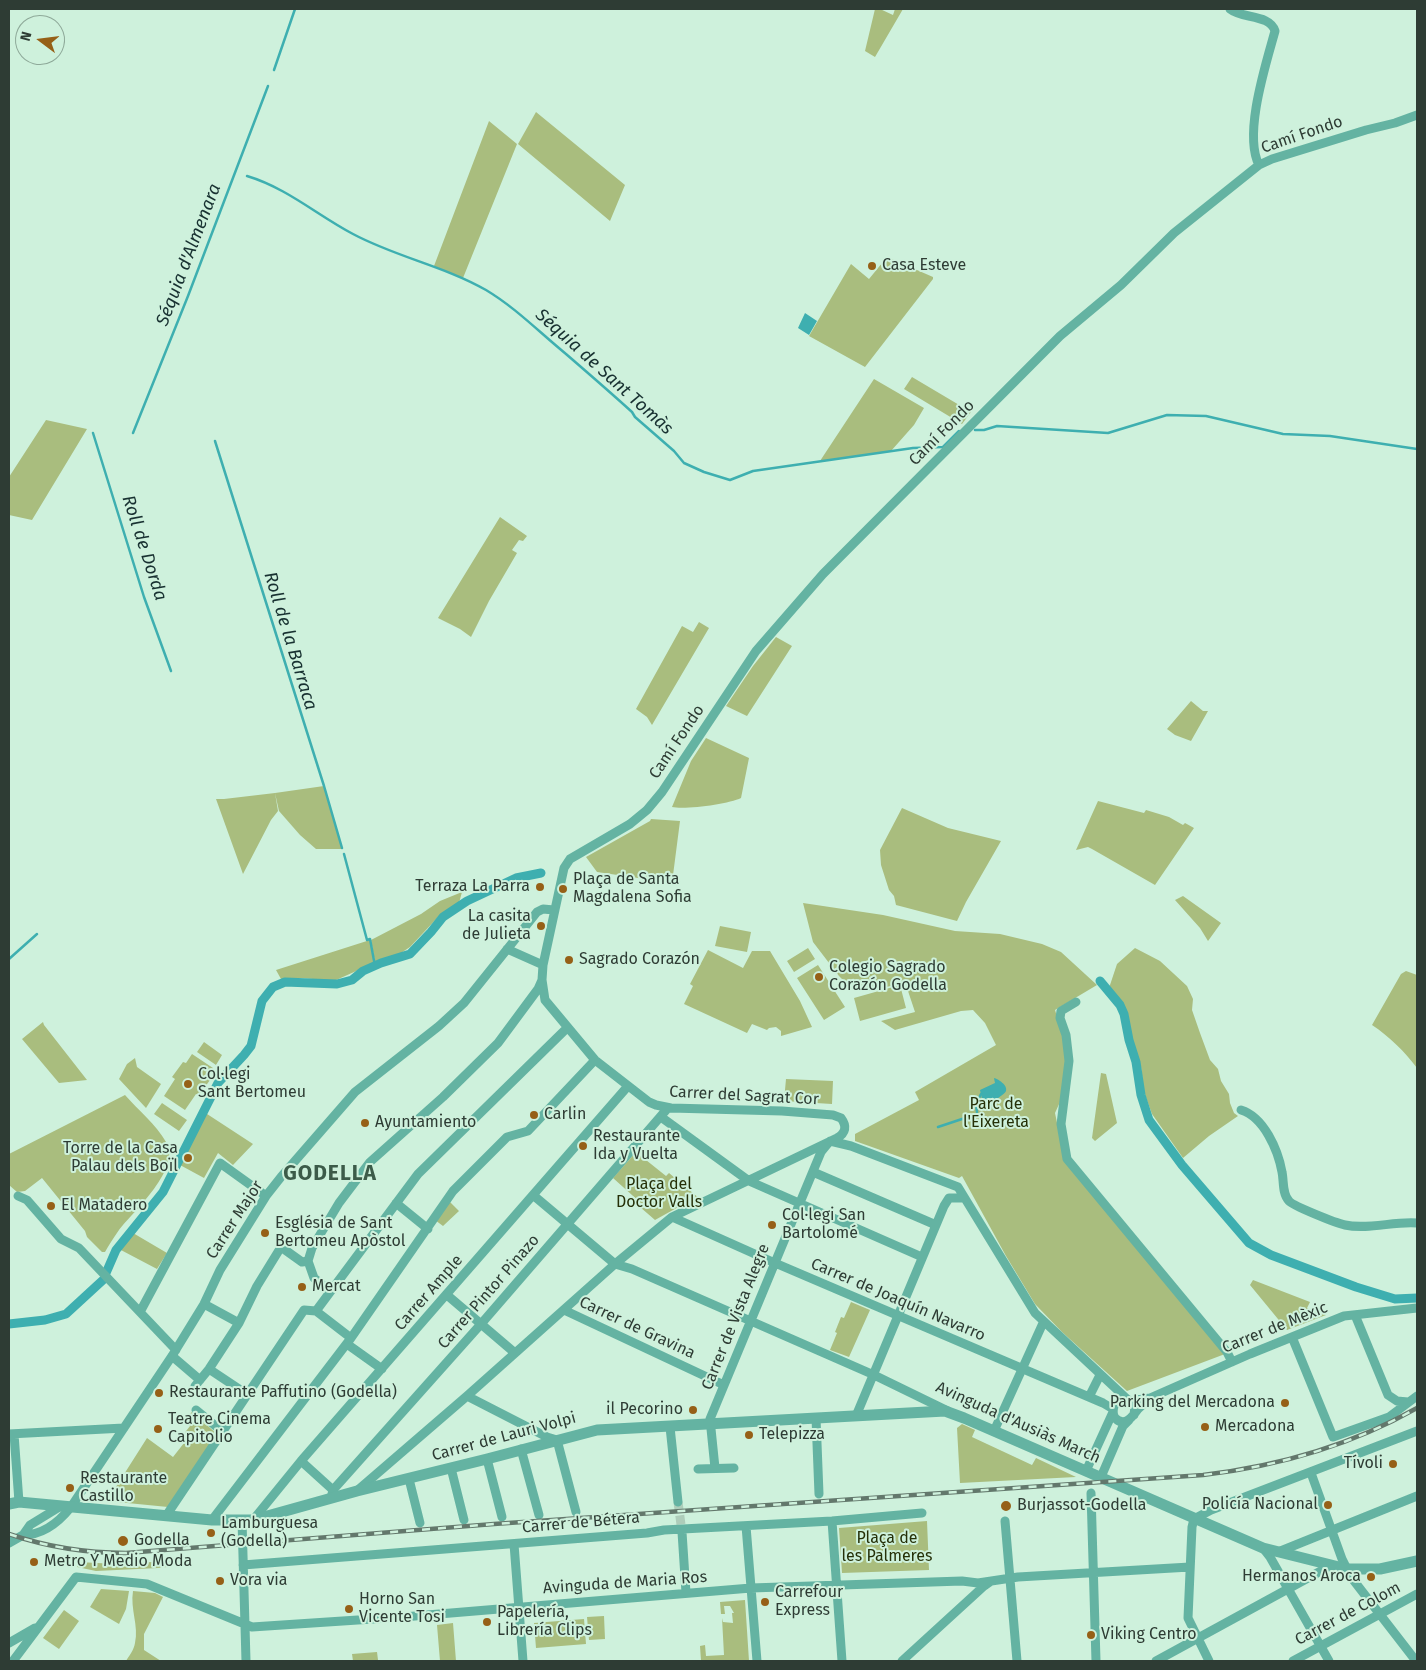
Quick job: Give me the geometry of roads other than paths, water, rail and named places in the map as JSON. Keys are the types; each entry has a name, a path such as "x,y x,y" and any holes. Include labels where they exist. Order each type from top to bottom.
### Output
{"street":[{"path":"1230,9 1240,14 1270,22 1275,31 1260,84 1255,117 1254,140 1259,166"},
{"name":"Camí Fondo","path":"554,910 564,868 570,859 630,824 646,810 662,792 756,651 830,567 1060,336 1121,284 1174,234 1259,166 1272,159 1366,130 1395,124 1417,115"},
{"name":"Carrer Major","path":"66,1507 124,1428 174,1353 204,1304 220,1270 266,1196 299,1155 355,1092 439,1026 464,1003 537,912 545,909 554,910"},
{"path":"330,1291 314,1278 308,1261 312,1248 339,1203 370,1162 443,1097 498,1043 538,989 542,980 554,910"},
{"path":"507,949 543,966"},
{"name":"Carrer del Sagrat Cor","path":"542,980 546,1000 595,1060 656,1106 833,1115 841,1118 846,1126 842,1135 830,1141"},
{"path":"1076,1002 1062,1011 1060,1015 1066,1035 1069,1061 1061,1124 1067,1159 1227,1352 1232,1362"},
{"path":"316,1311 418,1174 567,1028"},
{"path":"212,1520 349,1341 428,1229 446,1200 507,1137 528,1131 595,1060"},
{"name":"Carrer Ample","path":"247,1520 302,1461 628,1086"},
{"name":"Carrer Pintor Pinazo","path":"332,1494 482,1324 667,1109 671,1108"},
{"path":"1241,1110 1255,1118 1271,1140 1281,1168 1286,1197 1294,1205 1343,1225 1417,1223"},
{"path":"661,1117 749,1181 922,1257"},
{"path":"357,1491 615,1264 672,1217 830,1141 851,1146 958,1187 1029,1306 1043,1323 1134,1406 1132,1418 1125,1422 1119,1420 1113,1411"},
{"name":"Carrer de Vista Alegre","path":"710,1424 710,1419 812,1172 822,1149 830,1141"},
{"path":"140,1312 220,1163 266,1196"},
{"path":"812,1172 936,1225"},
{"path":"533,1195 615,1264"},
{"path":"18,1196 27,1200 61,1239 79,1248 140,1312 197,1383 209,1369 239,1323 256,1286 281,1247 302,1262 308,1261"},
{"path":"856,1416 922,1257 949,1198 964,1198"},
{"path":"396,1203 428,1229"},
{"name":"Carrer de Joaquín Navarro","path":"672,1217 1110,1406 1113,1411"},
{"name":"Avinguda d'Ausiàs March","path":"615,1264 632,1269 751,1321 874,1375 951,1412 1264,1548 1347,1569 1380,1568 1417,1561"},
{"path":"446,1295 515,1353"},
{"path":"204,1304 239,1323"},
{"name":"Carrer de Mèxic","path":"1129,1400 1150,1398 1344,1316 1417,1308"},
{"path":"166,1516 304,1310 316,1311 382,1369"},
{"name":"Carrer de Gravina","path":"564,1310 724,1385"},
{"path":"1355,1315 1388,1395 1397,1401 1408,1402"},
{"path":"994,1431 1043,1323"},
{"path":"1292,1338 1333,1437 1389,1417 1417,1396"},
{"path":"209,1369 248,1395"},
{"path":"1089,1397 1100,1375"},
{"path":"467,1396 556,1440 576,1512"},
{"name":"Carrer de Mèxic","path":"1101,1477 1123,1426 1150,1398"},
{"path":"1086,1471 1118,1401 1129,1400"},
{"path":"196,1410 223,1432"},
{"name":"Carrer de Lauri Volpi","path":"14,1503 212,1520 247,1520 332,1494 357,1491 409,1479 596,1430 951,1412"},
{"path":"816,1418 819,1494"},
{"path":"710,1424 714,1468"},
{"path":"670,1427 678,1502"},
{"path":"14,1503 12,1434 124,1428"},
{"path":"1209,1661 1188,1618 1192,1527 1194,1519 1211,1510 1417,1431"},
{"path":"521,1449 539,1515"},
{"path":"487,1459 502,1517"},
{"path":"302,1461 332,1494"},
{"path":"451,1468 464,1520"},
{"path":"698,1469 734,1468"},
{"path":"1311,1473 1347,1569 1379,1615 1416,1661"},
{"path":"409,1479 420,1523"},
{"path":"1091,1493 1096,1661"},
{"path":"1278,1552 1417,1496"},
{"path":"9,1543 23,1535 30,1525 66,1507"},
{"name":"Carrer de Bétera","path":"243,1565 514,1544 664,1530 832,1521 922,1513"},
{"path":"246,1661 243,1565 247,1520"},
{"path":"832,1521 842,1661"},
{"path":"1005,1521 1017,1661"},
{"path":"746,1526 757,1661"},
{"path":"682,1532 686,1593"},
{"path":"514,1544 523,1661"},
{"path":"1264,1548 1329,1661"},
{"path":"1156,1661 1330,1566"},
{"name":"Avinguda de Maria Ros","path":"38,1627 76,1577 147,1584 244,1625 270,1627 752,1588 991,1581 1018,1577 1190,1567"},
{"path":"905,1660 991,1581"},
{"path":"968,1582 974,1588 972,1597"},
{"name":"Carrer de Colom","path":"1293,1661 1417,1594"},
{"path":"9,1643 38,1627"},
{"path":"13,1661 38,1627"}],"water":[{"path":"805,313 817,321 809,335 798,328"},
{"path":"994,1078 1004,1085 1006,1091 991,1106 985,1108 981,1105 980,1090 995,1083"}],"waterway":[{"name":"Séquia d'Almenara","path":"274,70 295,9"},
{"name":"Séquia d'Almenara","path":"133,433 188,296 268,86"},
{"name":"Séquia de Sant Tomàs","path":"247,176 275,187 340,227 369,242 454,274 497,297 527,320 616,397 635,417 674,451 684,463 704,472 730,480 753,471 913,448 943,447 959,431"},
{"name":"Séquia de Sant Tomàs","path":"975,430 984,430 997,426 1108,433 1167,415 1206,416 1283,434 1330,436 1417,449"},
{"name":"Roll de Dorda","path":"93,433 144,597 171,671"},
{"name":"Roll de la Barraca","path":"215,441 342,848"},
{"name":"Roll de la Barraca","path":"344,854 367,940 370,939 375,966"},
{"path":"106,1273 116,1250 163,1192 218,1083 251,1046 262,1001 273,987 285,982 337,984 352,980 363,971 410,954 443,917 467,901 516,878 541,873"},
{"path":"9,959 37,934"},
{"path":"1100,981 1120,1005 1124,1014 1136,1062 1141,1095 1149,1120 1182,1165 1249,1243 1271,1255 1356,1287 1395,1299 1417,1298"},
{"path":"977,1112 976,1104 981,1094"},
{"path":"938,1127 965,1118 974,1118"},
{"path":"9,1324 45,1320 66,1314 103,1280"}],"tunnel":[{"path":"678,1502 682,1532"}],"railway":[{"path":"9,1534 67,1548 96,1552 126,1553 494,1524 1203,1475 1286,1460 1340,1444 1417,1408"}],"place":[{"name":"Casa Esteve","path":"872,266"},
{"name":"Terraza La Parra","path":"540,887"},
{"name":"Plaça de Santa Magdalena Sofia","path":"563,889"},
{"name":"La casita de Julieta","path":"541,926"},
{"name":"Sagrado Corazón","path":"569,960"},
{"name":"Colegio Sagrado Corazón Godella","path":"819,977"},
{"name":"Col·legi Sant Bertomeu","path":"188,1084"},
{"name":"Carlin","path":"534,1115"},
{"name":"Ayuntamiento","path":"365,1123"},
{"name":"Restaurante Ida y Vuelta","path":"583,1146"},
{"name":"Torre de la Casa Palau dels Boïl","path":"188,1158"},
{"name":"El Matadero","path":"51,1206"},
{"name":"Col·legi San Bartolomé","path":"772,1225"},
{"name":"Església de Sant Bertomeu Apòstol","path":"265,1233"},
{"name":"Mercat","path":"302,1287"},
{"name":"Restaurante Paffutino (Godella)","path":"159,1393"},
{"name":"Parking del Mercadona","path":"1285,1403"},
{"name":"il Pecorino","path":"693,1410"},
{"name":"Mercadona","path":"1205,1427"},
{"name":"Teatre Cinema Capitolio","path":"158,1429"},
{"name":"Telepizza","path":"749,1435"},
{"name":"Tívoli","path":"1393,1464"},
{"name":"Restaurante Castillo","path":"70,1488"},
{"name":"Policía Nacional","path":"1328,1505"},
{"name":"Burjassot-Godella","path":"1006,1506"},
{"name":"Lamburguesa (Godella)","path":"211,1533"},
{"name":"Godella","path":"123,1541"},
{"name":"Metro Y Medio Moda","path":"34,1562"},
{"name":"Hermanos Aroca","path":"1371,1577"},
{"name":"Vora via","path":"220,1581"},
{"name":"Carrefour Express","path":"765,1602"},
{"name":"Horno San Vicente Tosi","path":"349,1609"},
{"name":"Papelería, Librería Clips","path":"487,1622"},
{"name":"Viking Centro","path":"1091,1635"}],"district":[{"name":"GODELLA","path":"330,1174"}],"park label":[{"name":"Parc de l'Eixereta","path":"996,1114"},
{"name":"Plaça del Doctor Valls","path":"659,1194"},
{"name":"Plaça de les Palmeres","path":"887,1548"}]}
